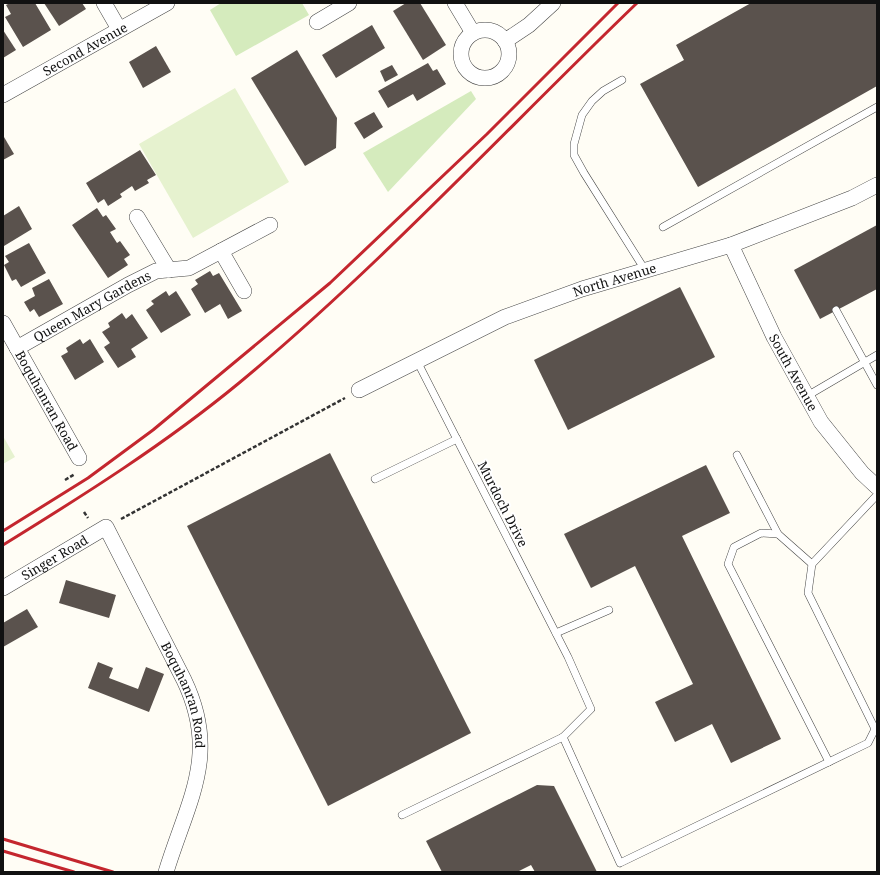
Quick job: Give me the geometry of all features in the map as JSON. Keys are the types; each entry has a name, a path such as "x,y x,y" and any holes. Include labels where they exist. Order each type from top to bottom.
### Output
{"street":[{"path":"104,3 119,29"},
{"name":"Second Avenue","path":"3,95 167,3"},
{"path":"316,22 349,3"},
{"path":"455,3 473,33"},
{"path":"505,41 529,25 553,3"},
{"path":"482,30 493,32 505,41 509,54 503,70 495,76 486,79 476,78 468,73 462,63 460,53 465,40 473,33 482,30"},
{"name":"North Avenue","path":"359,390 505,317 582,289 731,245 852,198 877,185"},
{"name":"Queen Mary Gardens","path":"137,217 169,270"},
{"name":"Queen Mary Gardens","path":"17,348 128,285 156,271 189,268 270,225"},
{"name":"South Avenue","path":"731,245 774,336 821,422 862,473 877,487"},
{"path":"221,252 244,291"},
{"name":"Boquhanran Road","path":"3,323 79,465"},
{"name":"Boquhanran Road","path":"106,527 184,680 193,699 200,720 202,743 200,766 167,870"},
{"name":"Singer Road","path":"3,588 106,527"}],"lane":[{"path":"622,80 603,91 592,100 582,115 574,144 574,155 645,270"},
{"path":"662,227 877,107"},
{"path":"836,310 877,385"},
{"path":"807,396 877,355"},
{"name":"Murdoch Drive","path":"417,362 556,633 591,709 563,737"},
{"path":"375,479 456,439"},
{"path":"737,455 778,534 812,564"},
{"path":"402,815 563,737 620,863 868,743 875,729 808,593 812,564 877,496"},
{"path":"778,534 761,533 734,547 728,564 829,762"},
{"path":"556,633 608,610"}],"path":[{"path":"106,527 359,390"},
{"path":"65,480 79,465"}],"green space":[{"path":"221,3 302,3 309,15 236,56 210,10"},
{"path":"235,88 289,182 193,238 139,144"},
{"path":"471,91 476,99 388,192 363,153"},
{"path":"3,436 15,457 3,464"}],"building":[{"path":"10,3 35,3 51,30 23,47 5,17 11,14 6,5"},
{"path":"44,3 82,3 86,9 59,26"},
{"path":"406,3 420,3 446,45 423,60 393,11"},
{"path":"751,3 877,3 877,86 698,187 640,84 684,60 676,45"},
{"path":"372,25 385,48 336,78 322,55"},
{"path":"3,30 16,50 3,58"},
{"path":"156,46 171,72 143,88 129,62"},
{"path":"297,50 337,118 336,148 305,166 251,78"},
{"path":"428,63 433,71 437,69 446,84 417,101 413,94 388,108 378,91"},
{"path":"392,65 398,75 385,82 380,71"},
{"path":"374,112 383,127 364,139 354,123"},
{"path":"3,137 14,154 3,160"},
{"path":"140,150 156,175 147,180 149,183 135,191 132,186 120,194 122,197 108,206 104,199 98,203 86,183"},
{"path":"19,206 32,229 4,246 3,216"},
{"path":"97,208 103,217 106,215 116,229 110,232 117,243 120,241 130,255 124,259 128,265 108,278 72,225"},
{"path":"877,225 877,289 820,319 794,270"},
{"path":"29,243 46,273 21,287 16,279 12,281 4,265 9,262 5,256"},
{"path":"210,271 213,276 219,273 242,311 228,319 220,304 205,313 191,289 198,284 195,280"},
{"path":"49,279 63,304 39,317 34,309 30,312 24,302 35,296 32,288"},
{"path":"680,287 715,357 568,430 534,360"},
{"path":"166,291 169,296 176,291 191,315 161,333 146,310 154,304 151,301"},
{"path":"122,313 126,319 132,314 148,338 131,349 136,357 118,368 104,347 110,343 102,332 110,327 108,323"},
{"path":"80,339 83,344 90,339 104,362 75,380 61,356 68,352 66,348"},
{"path":"330,453 471,733 328,806 187,526"},
{"path":"706,465 730,513 682,536 781,739 731,763 712,724 675,742 655,702 693,684 635,566 591,588 564,534"},
{"path":"66,580 116,595 109,618 59,603"},
{"path":"27,609 38,627 3,647 3,623"},
{"path":"98,662 113,668 109,678 138,689 146,667 164,674 149,712 88,688"},
{"path":"537,785 554,786 597,872 535,872 531,865 517,872 442,872 426,841"}],"railway":[{"path":"3,531 88,478 153,430 330,283 487,134 618,3"},
{"path":"3,545 124,468 182,427 239,383 291,338 392,245 637,3"},
{"path":"3,839 113,872"},
{"path":"3,851 74,872"}]}
